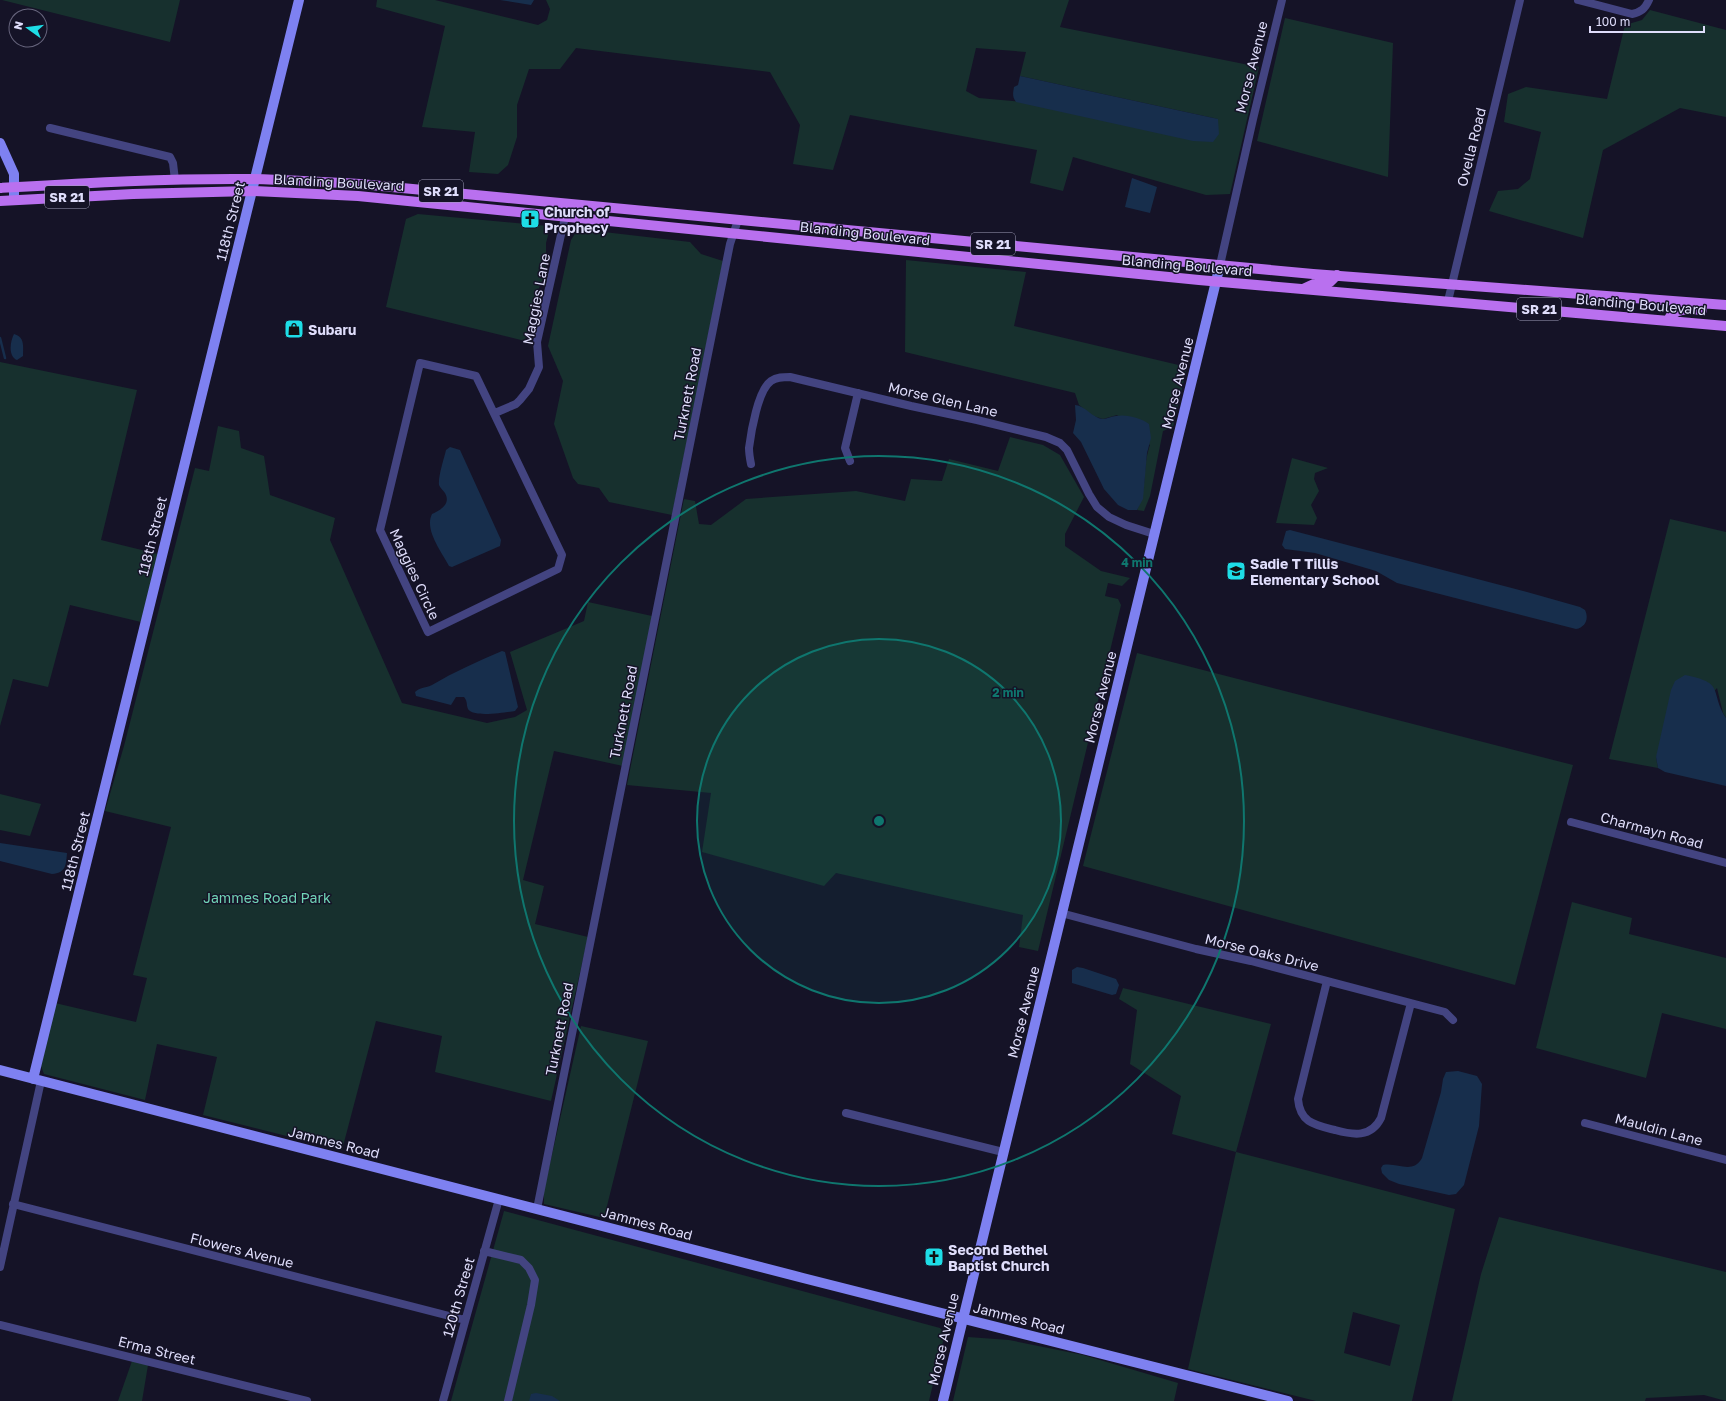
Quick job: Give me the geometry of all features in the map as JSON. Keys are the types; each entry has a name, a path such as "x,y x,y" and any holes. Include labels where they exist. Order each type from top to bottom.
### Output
{"main road":[{"name":"Blanding Boulevard","path":"0,188 133,181 254,179 360,184 1220,265 1726,305"},
{"name":"Blanding Boulevard","path":"0,201 133,194 252,191 414,201 895,251 1302,290 1448,301 1726,326"},
{"path":"534,213 561,210 573,203"},
{"path":"565,217 579,210 605,207"},
{"path":"895,251 897,234"},
{"path":"1056,266 1058,250"},
{"path":"1302,290 1316,283 1330,282 1337,275"},
{"path":"1668,321 1672,314 1680,310 1726,312"}],"street":[{"name":"118th Street","path":"0,1266 37,1080 254,179 299,0"},
{"name":"Morse Avenue","path":"943,1401 962,1318 1004,1152 1220,265 1282,0"},
{"name":"Ovella Road","path":"1448,301 1520,0"},
{"path":"1578,0 1632,14 1640,12 1646,8 1649,0"},
{"path":"50,128 170,157 173,163 174,180"},
{"path":"0,143 14,174 14,200"},
{"path":"133,181 133,194"},
{"path":"414,188 414,201"},
{"name":"Maggies Lane","path":"495,413 516,404 520,400 529,389 539,366 537,342 565,217"},
{"name":"Turknett Road","path":"536,1209 733,233 738,220"},
{"name":"Maggies Circle","path":"420,363 476,376 495,413 562,555 561,562 558,569 428,632 380,530 420,363"},
{"name":"Morse Glen Lane","path":"751,464 749,449 759,398 763,389 771,381 779,377 790,377 977,420 1046,437 1060,443 1067,450 1097,507 1109,517 1126,525 1154,534"},
{"path":"850,461 845,448 858,393"},
{"name":"Charmayn Road","path":"1571,822 1726,863"},
{"name":"Morse Oaks Drive","path":"1061,913 1445,1012 1453,1020"},
{"path":"1327,981 1298,1094 1298,1104 1302,1113 1311,1123 1351,1134 1368,1132 1373,1129 1381,1118 1411,1003"},
{"name":"Jammes Road","path":"0,1070 536,1209 1288,1401"},
{"path":"846,1113 1004,1152"},
{"name":"Mauldin Lane","path":"1585,1123 1726,1160"},
{"name":"120th Street","path":"443,1401 499,1199"},
{"name":"Flowers Avenue","path":"13,1204 465,1320"},
{"path":"484,1251 521,1260 529,1268 535,1280 508,1401"},
{"name":"Erma Street","path":"0,1324 307,1401"}],"green space":[{"path":"2,0 180,0 170,42 48,12 48,8 34,8"},
{"path":"377,0 435,0 538,25 547,20 550,9 546,0 1069,0 1060,27 1259,67 1230,194 1206,195 1073,157 1063,191 1030,183 1037,150 850,115 833,170 793,164 800,125 770,72 576,48 560,69 529,69 517,105 517,137 508,165 498,174 469,172 475,132 422,127 445,26 376,7","holes":["976,48 1026,52 1020,76 1218,119 979,98 966,91"]},
{"path":"1650,10 1726,30 1726,117 1680,108 1603,150 1583,238 1489,211 1498,191 1518,189 1530,179 1541,132 1504,122 1508,94 1526,87 1607,99 1625,25 1642,20"},
{"path":"1285,18 1393,43 1388,177 1257,141"},
{"path":"418,214 548,226 550,228 546,243 546,272 535,297 525,341 386,307 406,219"},
{"path":"578,229 690,242 701,254 723,261 672,515 609,502 599,488 578,484 573,478 554,424 563,381 548,346 571,240"},
{"path":"906,260 1026,272 1014,326 1187,367 1173,427 1163,431 1150,496 1144,511 1137,510 1143,494 1146,461 1150,445 1117,415 1103,419 1093,416 1079,405 1075,393 905,352"},
{"path":"0,362 137,390 101,540 158,554 141,622 70,605 48,687 13,679 0,726"},
{"name":"Jammes Road Park","path":"218,426 239,431 241,448 264,456 270,495 335,518 330,540 402,703 487,723 515,717 527,710 510,652 584,621 588,602 652,616 623,766 554,751 523,880 544,886 535,924 588,937 551,1101 435,1072 442,1036 376,1021 342,1150 203,1115 217,1057 157,1044 145,1100 44,1074 41,1066 55,1003 136,1022 147,978 133,975 171,827 105,811 124,746 195,468 209,471"},
{"path":"1010,437 1043,445 1060,455 1084,497 1065,534 1065,546 1101,571 1130,578 1122,586 1108,583 1105,596 1118,599 1121,605 1038,951 1019,947 1023,915 836,873 824,886 702,852 711,793 627,785 684,499 695,501 699,524 711,525 746,499 856,491 905,501 911,479 942,481 949,459 998,471"},
{"path":"1292,458 1328,468 1315,473 1314,479 1319,491 1311,505 1317,518 1314,525 1276,523"},
{"path":"1670,519 1726,532 1726,718 1723,713 1717,688 1656,757 1658,768 1609,759"},
{"path":"1137,653 1573,765 1515,985 1083,866"},
{"path":"0,794 41,804 30,836 0,830"},
{"path":"1572,902 1632,918 1629,934 1726,958 1726,1029 1662,1013 1646,1078 1536,1048"},
{"path":"1123,988 1271,1024 1236,1152 1172,1134 1181,1096 1130,1064 1137,1010 1119,999"},
{"path":"581,1026 648,1041 604,1218 544,1204 544,1190"},
{"path":"1236,1152 1455,1209 1412,1401 1316,1401 1188,1369","holes":["1353,1312 1400,1325 1390,1366 1344,1353"]},
{"path":"504,1211 940,1328 945,1333 929,1401 451,1401"},
{"path":"1499,1217 1726,1272 1726,1401 1704,1395 1646,1398 1645,1401 1452,1401 1481,1274"},
{"path":"968,1337 1009,1340 1083,1355 1178,1383 1174,1401 953,1401"},
{"path":"132,1361 148,1365 142,1401 118,1401"}],"water":[{"path":"500,0 534,0 531,5"},
{"path":"1020,76 1218,119 1219,134 1213,142 1193,141 1016,102 1013,97 1013,93 1014,87 1018,85"},
{"path":"1132,178 1157,187 1150,213 1125,207"},
{"path":"14,334 20,337 23,345 23,356 17,360 11,352"},
{"path":"1075,405 1082,407 1099,418 1105,419 1113,416 1129,416 1138,418 1149,424 1151,438 1147,453 1143,499 1137,510 1128,510 1118,505 1104,489 1081,442 1073,433 1076,420"},
{"path":"450,447 460,450 501,540 500,546 452,567 449,566 435,541 430,527 432,514 439,511 447,500 445,493 439,485 439,481 446,450"},
{"path":"1290,530 1580,607 1585,610 1587,619 1582,626 1576,629 1397,583 1376,571 1315,553 1285,549 1282,545 1286,531"},
{"path":"502,651 505,652 518,707 515,711 490,714 476,713 471,712 468,709 464,697 456,697 451,705 416,696 415,692 419,689 432,685 466,667"},
{"path":"1685,675 1698,678 1712,685 1726,718 1726,786 1665,772 1658,768 1656,757 1671,690 1675,681"},
{"path":"0,843 67,853 66,865 60,872 52,874 0,861"},
{"path":"1077,967 1116,979 1119,985 1116,994 1112,995 1072,983 1072,970"},
{"path":"1458,1071 1477,1076 1482,1084 1479,1126 1464,1185 1456,1194 1449,1195 1399,1184 1389,1180 1382,1173 1381,1168 1383,1165 1409,1167 1414,1166 1422,1158 1441,1092 1443,1079 1446,1072"},
{"path":"536,1393 552,1396 560,1401 529,1401 531,1394"}],"waterway":[{"path":"0,338 5,358"}],"place":[{"name":"Church of Prophecy","path":"530,219"},
{"name":"Subaru","path":"294,329"},
{"name":"Sadie T Tillis Elementary School","path":"1236,571"},
{"name":"Second Bethel Baptist Church","path":"934,1257"}]}
